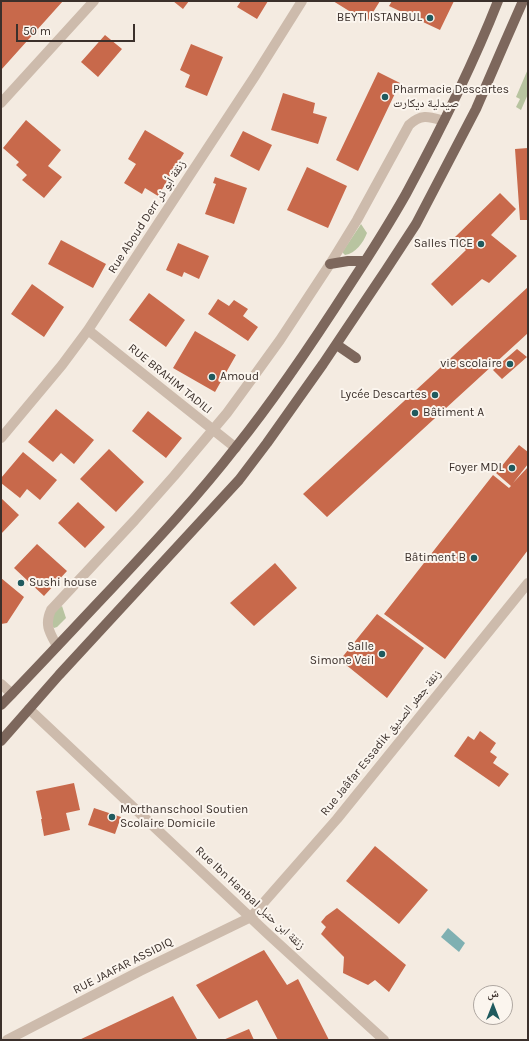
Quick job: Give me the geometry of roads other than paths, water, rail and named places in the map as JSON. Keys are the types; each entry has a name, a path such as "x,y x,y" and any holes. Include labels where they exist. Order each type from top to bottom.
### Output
{"main road":[{"path":"1,741 59,675 239,480 337,345 416,224 476,109 523,1"},
{"path":"1,705 189,504 236,448 299,362 365,261 405,195 444,121 496,4"},
{"path":"330,264 348,261 365,261"},
{"path":"337,345 356,358"}],"street":[{"path":"1,103 94,1"},
{"name":"Rue Aboud Derr زنقة أبو ذر","path":"1,438 62,365 88,330 255,76 302,1"},
{"path":"57,646 48,626 49,615 52,610 135,520 213,430 250,382 280,340 330,264 357,220 410,124 418,118 423,117 444,121"},
{"name":"RUE BRAHIM TADILI","path":"88,330 236,448"},
{"name":"Rue Jaâfar Essadik زنقة جعفر الصديق","path":"251,917 338,819 528,583"},
{"path":"1,684 12,694"},
{"name":"Rue Ibn Hanbal زنقة ابن حنبل","path":"29,709 384,1040"},
{"name":"RUE JAAFAR ASSIDIQ","path":"7,1040 251,917"}],"water":[{"path":"448,928 465,943 459,952 441,937"}],"place":[{"name":"BEYTI ISTANBUL","path":"430,18"},
{"name":"Pharmacie Descartes صيدلية ديكارت","path":"385,97"},
{"name":"Salles TICE","path":"481,244"},
{"name":"vie scolaire","path":"510,364"},
{"name":"Amoud","path":"212,377"},
{"name":"Lycée Descartes","path":"435,395"},
{"name":"Bâtiment A","path":"415,413"},
{"name":"Foyer MDL","path":"512,468"},
{"name":"Bâtiment B","path":"474,558"},
{"name":"Sushi house","path":"21,583"},
{"name":"Salle Simone Veil","path":"382,654"},
{"name":"Morthanschool Soutien Scolaire Domicile","path":"112,817"}]}
